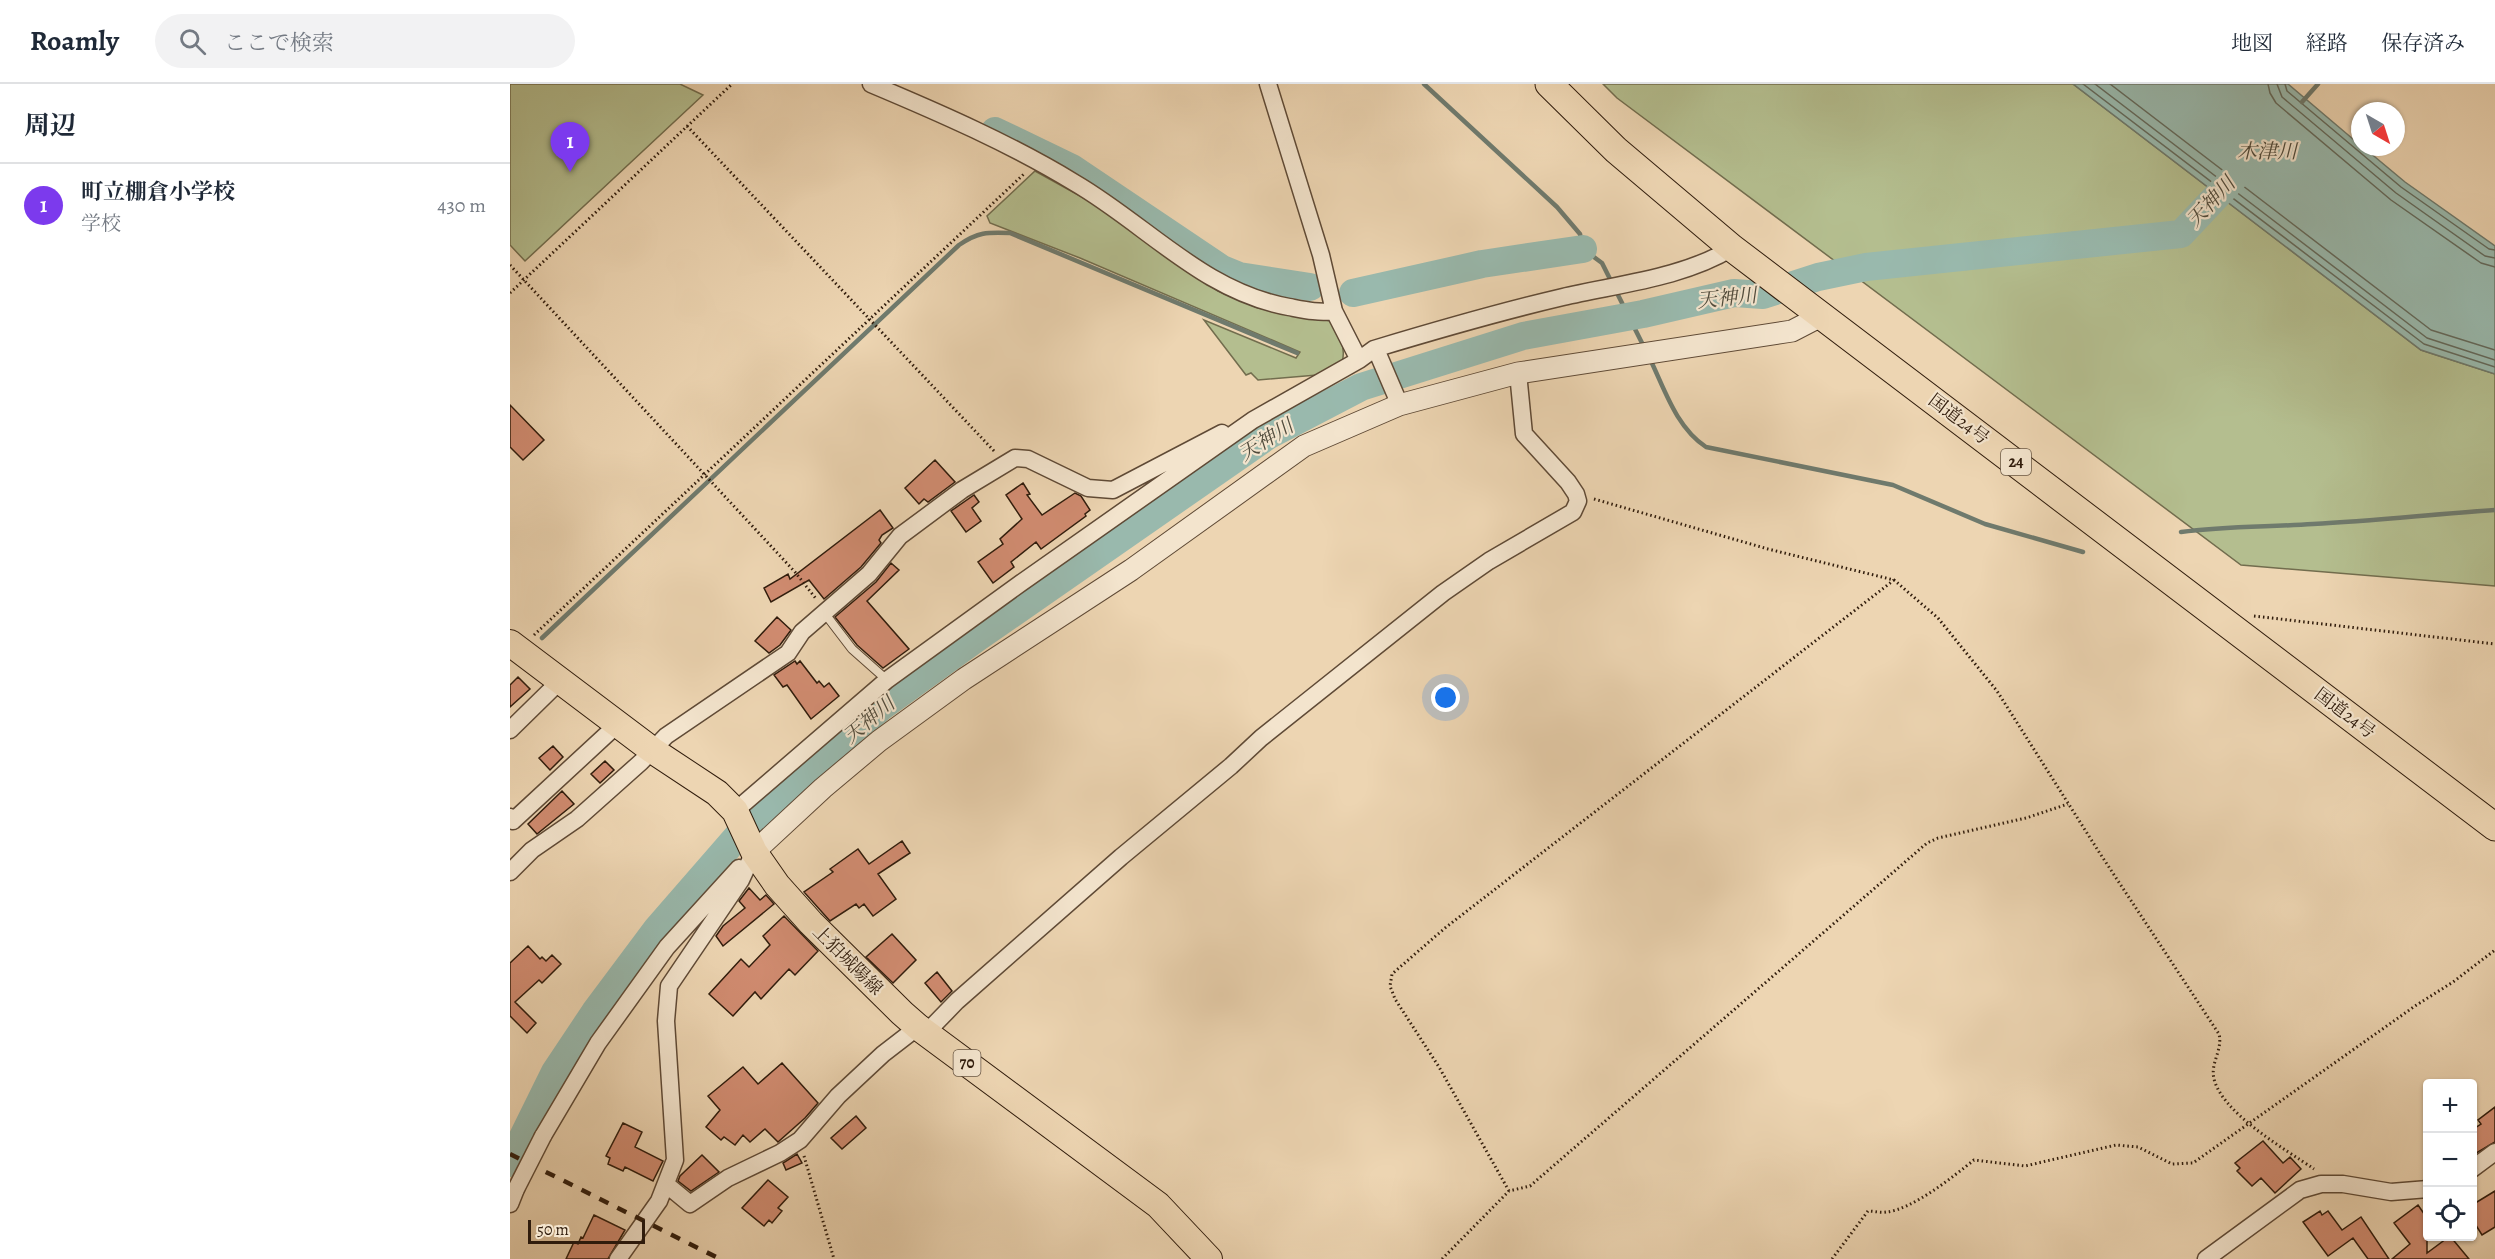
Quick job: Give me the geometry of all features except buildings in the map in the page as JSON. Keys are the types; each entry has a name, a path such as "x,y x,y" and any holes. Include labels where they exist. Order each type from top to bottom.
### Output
{"highway":[{"name":"国道24号","path":"1548,84 1616,150 1732,248 2495,827"}],"main road":[{"name":"上狛城陽線","path":"514,646 652,750 717,793 737,814 752,846 777,885 811,923 922,1030 1158,1204 1209,1259"}],"street":[{"path":"871,84 1077,183 1178,257 1235,291 1270,304 1320,312 1334,311"},
{"path":"1268,84 1321,255 1334,311 1359,360"},
{"path":"737,814 887,680 1020,583 1253,420 1376,351 1485,315 1652,277 1712,260 1732,248"},
{"path":"513,1197 543,1136 598,1043 667,947 752,846 871,748 964,678 1131,570 1304,446 1397,400 1518,373 1792,331 1821,316"},
{"path":"1376,351 1397,400"},
{"path":"667,1185 690,1204 728,1178 780,1153 800,1140 838,1096 883,1054 922,1030 957,1001 1261,738 1443,593 1489,561 1573,512 1578,501 1569,482 1524,435 1518,373"},
{"path":"510,872 532,850 577,819 686,720 788,653 802,632 869,574 900,536 962,490 1015,458 1028,459 1088,488 1113,490 1232,428 1253,420"},
{"path":"510,730 561,680"},
{"path":"510,817 513,821 619,723"},
{"path":"618,1259 636,1236 667,1185 675,1160 666,1021 669,986 741,880 752,846"},
{"path":"2477,1165 2495,1152"},
{"path":"2206,1259 2300,1190 2321,1184 2343,1184 2391,1192 2423,1189"}],"lane":[{"path":"825,610 826,615 852,649 887,680"}],"path":[{"path":"510,293 732,84"},
{"path":"687,126 1006,464"},
{"path":"514,646 707,476 1037,162"},
{"path":"510,266 714,483 795,572 825,610"},
{"path":"1576,494 1768,549 1894,579 1938,618 1998,691 2068,804 2219,1034 2222,1042 2212,1072 2214,1082 2238,1114 2316,1171 2321,1184"},
{"path":"1509,1191 1439,1067 1395,999 1390,986 1392,974 1445,928 1894,579"},
{"path":"2222,620 2260,616 2495,644"},
{"path":"1442,1259 1509,1191 1530,1186 1927,843 1938,838 2026,818 2068,804"},
{"path":"1832,1259 1868,1211 1888,1212 1910,1203 1946,1182 1974,1160 2025,1166 2116,1145 2138,1147 2153,1157 2172,1164 2193,1163 2415,1006 2453,982 2495,950"},
{"path":"800,1140 834,1259"}],"green space":[{"path":"510,84 680,84 703,95 525,261 510,245"},
{"path":"1603,84 2073,84 2421,350 2495,374 2495,586 2241,565 1617,98"},
{"path":"1035,171 1091,202 1218,291 1258,308 1331,321 1341,341 1342,362 1317,375 1258,380 1251,373 1246,375 1204,320 1296,358 1300,352 1080,258 990,223 987,216"}],"water":[{"name":"木津川","path":"2073,84 2288,84 2351,137 2351,156 2374,156 2405,182 2495,246 2495,374 2421,350"}],"waterway":[{"path":"1424,84 1557,207 1580,234 1583,249 1602,263 1645,349"},
{"path":"2302,102 2318,84"},
{"path":"995,131 1072,168 1222,269 1239,276 1310,287"},
{"name":"天神川","path":"510,1163 555,1072 595,1012 657,929 737,837 880,708 1269,435 1361,387 1523,336 1643,314 1734,293 1763,295 1818,277 1866,267 2181,234 2245,166"},
{"path":"542,638 959,245 977,235 1010,233 1297,353"},
{"path":"1353,293 1482,264 1583,249"},
{"path":"1650,359 1679,419 1706,447 1893,485 1985,524 2083,552"},
{"name":"天神川","path":"1354,386 1361,387"},
{"path":"2181,532 2495,510"}],"railway":[{"path":"510,1154 720,1259"}],"place":[{"name":"町立棚倉小学校","path":"570,172"}]}
